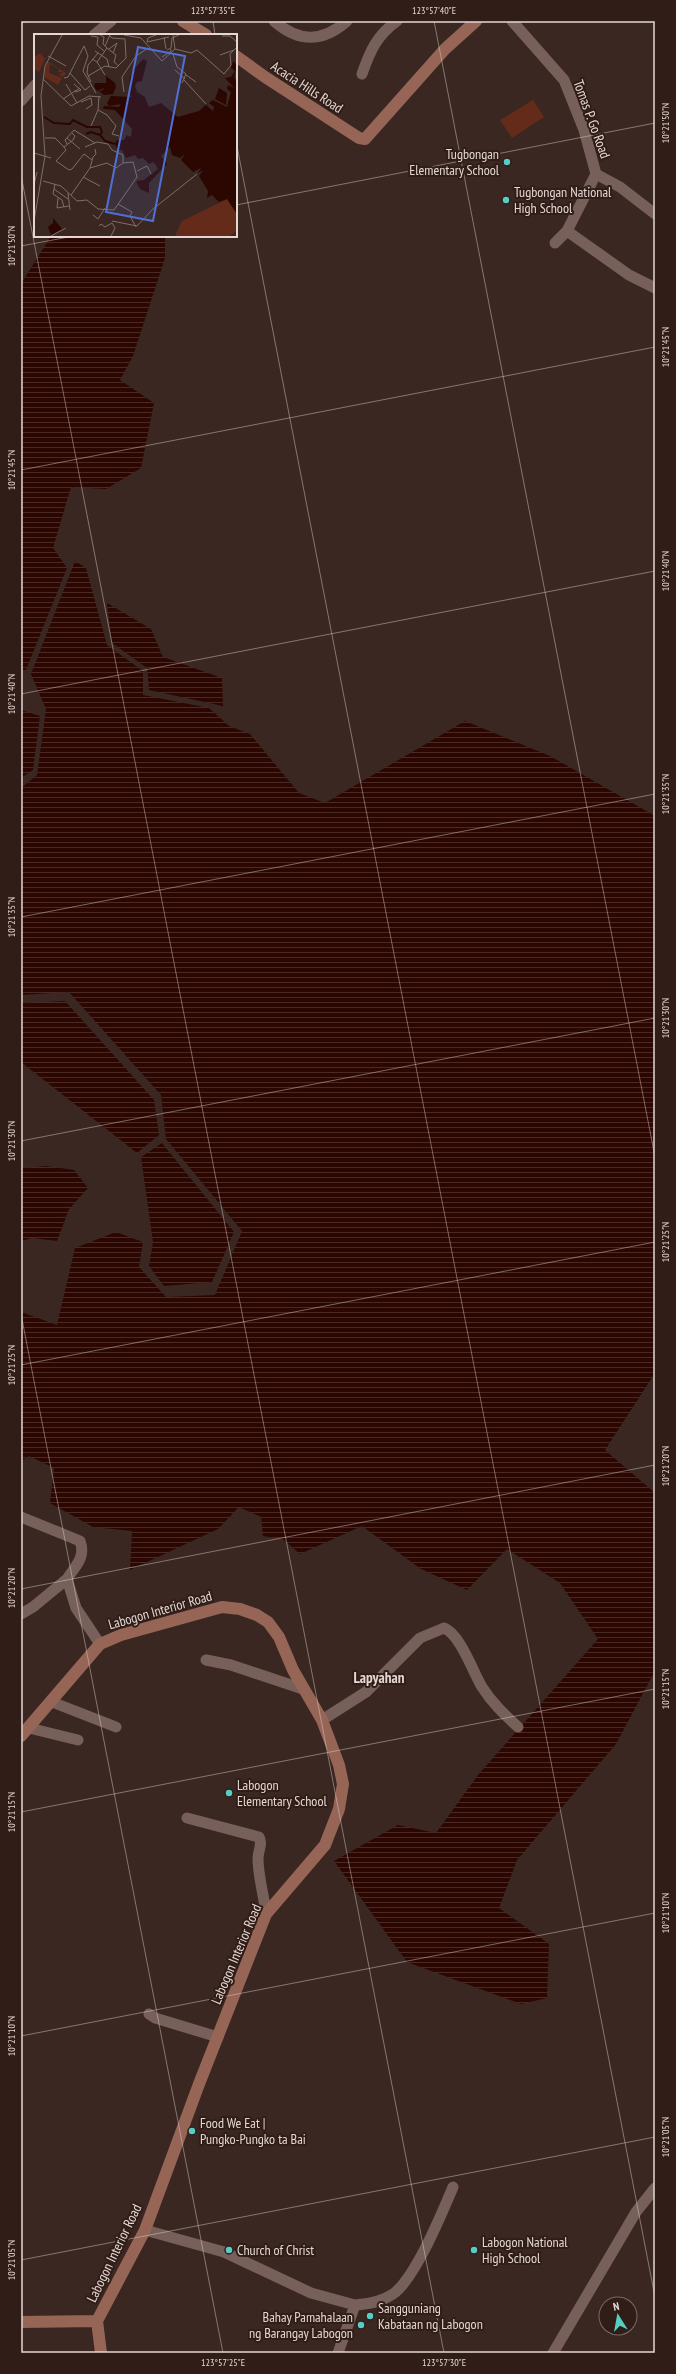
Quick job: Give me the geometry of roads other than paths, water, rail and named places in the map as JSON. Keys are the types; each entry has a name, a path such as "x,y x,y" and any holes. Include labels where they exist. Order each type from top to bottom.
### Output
{"street":[{"path":"95,34 111,21"},
{"path":"183,21 204,34"},
{"path":"274,21 284,30 307,38 326,34 347,21"},
{"path":"362,74 370,52 379,36 397,21"},
{"name":"Acacia Hills Road","path":"237,57 315,110 359,138 364,139 445,49 476,21"},
{"name":"Tomas P. Go Road","path":"512,21 564,80 584,130 596,174 620,187 655,213"},
{"path":"21,101 34,86"},
{"path":"555,243 567,231 596,174"},
{"path":"567,231 629,275 655,288"},
{"path":"21,1517 80,1541 83,1550 81,1558 67,1578 33,1607 21,1614"},
{"path":"67,1578 76,1608 84,1623 100,1644"},
{"name":"Labogon Interior Road","path":"25,1732 100,1644 121,1635 222,1607 240,1609 257,1615 268,1622 278,1637 303,1689 322,1720 340,1772 342,1784 339,1809 325,1845 266,1914 145,2230 97,2321"},
{"path":"322,1720 366,1692 420,1638 444,1628 451,1630 483,1688 501,1712 518,1727"},
{"path":"206,1660 231,1666 303,1689"},
{"path":"52,1702 116,1727"},
{"path":"25,1732 78,1740"},
{"path":"187,1818 259,1837 261,1842 258,1871 264,1891 266,1914"},
{"path":"149,2014 155,2018 218,2037"},
{"path":"145,2230 224,2252 311,2293 355,2305 373,2304 394,2294 415,2267 437,2226 453,2187"},
{"path":"553,2353 636,2212 655,2188"},
{"path":"338,2353 355,2305"},
{"path":"21,2322 97,2321 101,2353"}],"place":[{"name":"Tugbongan Elementary School","path":"507,162"},
{"name":"Tugbongan National High School","path":"506,200"},
{"name":"Labogon Elementary School","path":"229,1793"},
{"name":"Food We Eat | Pungko-Pungko ta Bai","path":"192,2131"},
{"name":"Church of Christ","path":"229,2250"},
{"name":"Labogon National High School","path":"474,2250"},
{"name":"Sangguniang Kabataan ng Labogon","path":"370,2316"},
{"name":"Bahay Pamahalaan ng Barangay Labogon","path":"361,2325"}],"district":[{"name":"Lapyahan","path":"379,1678"}]}
